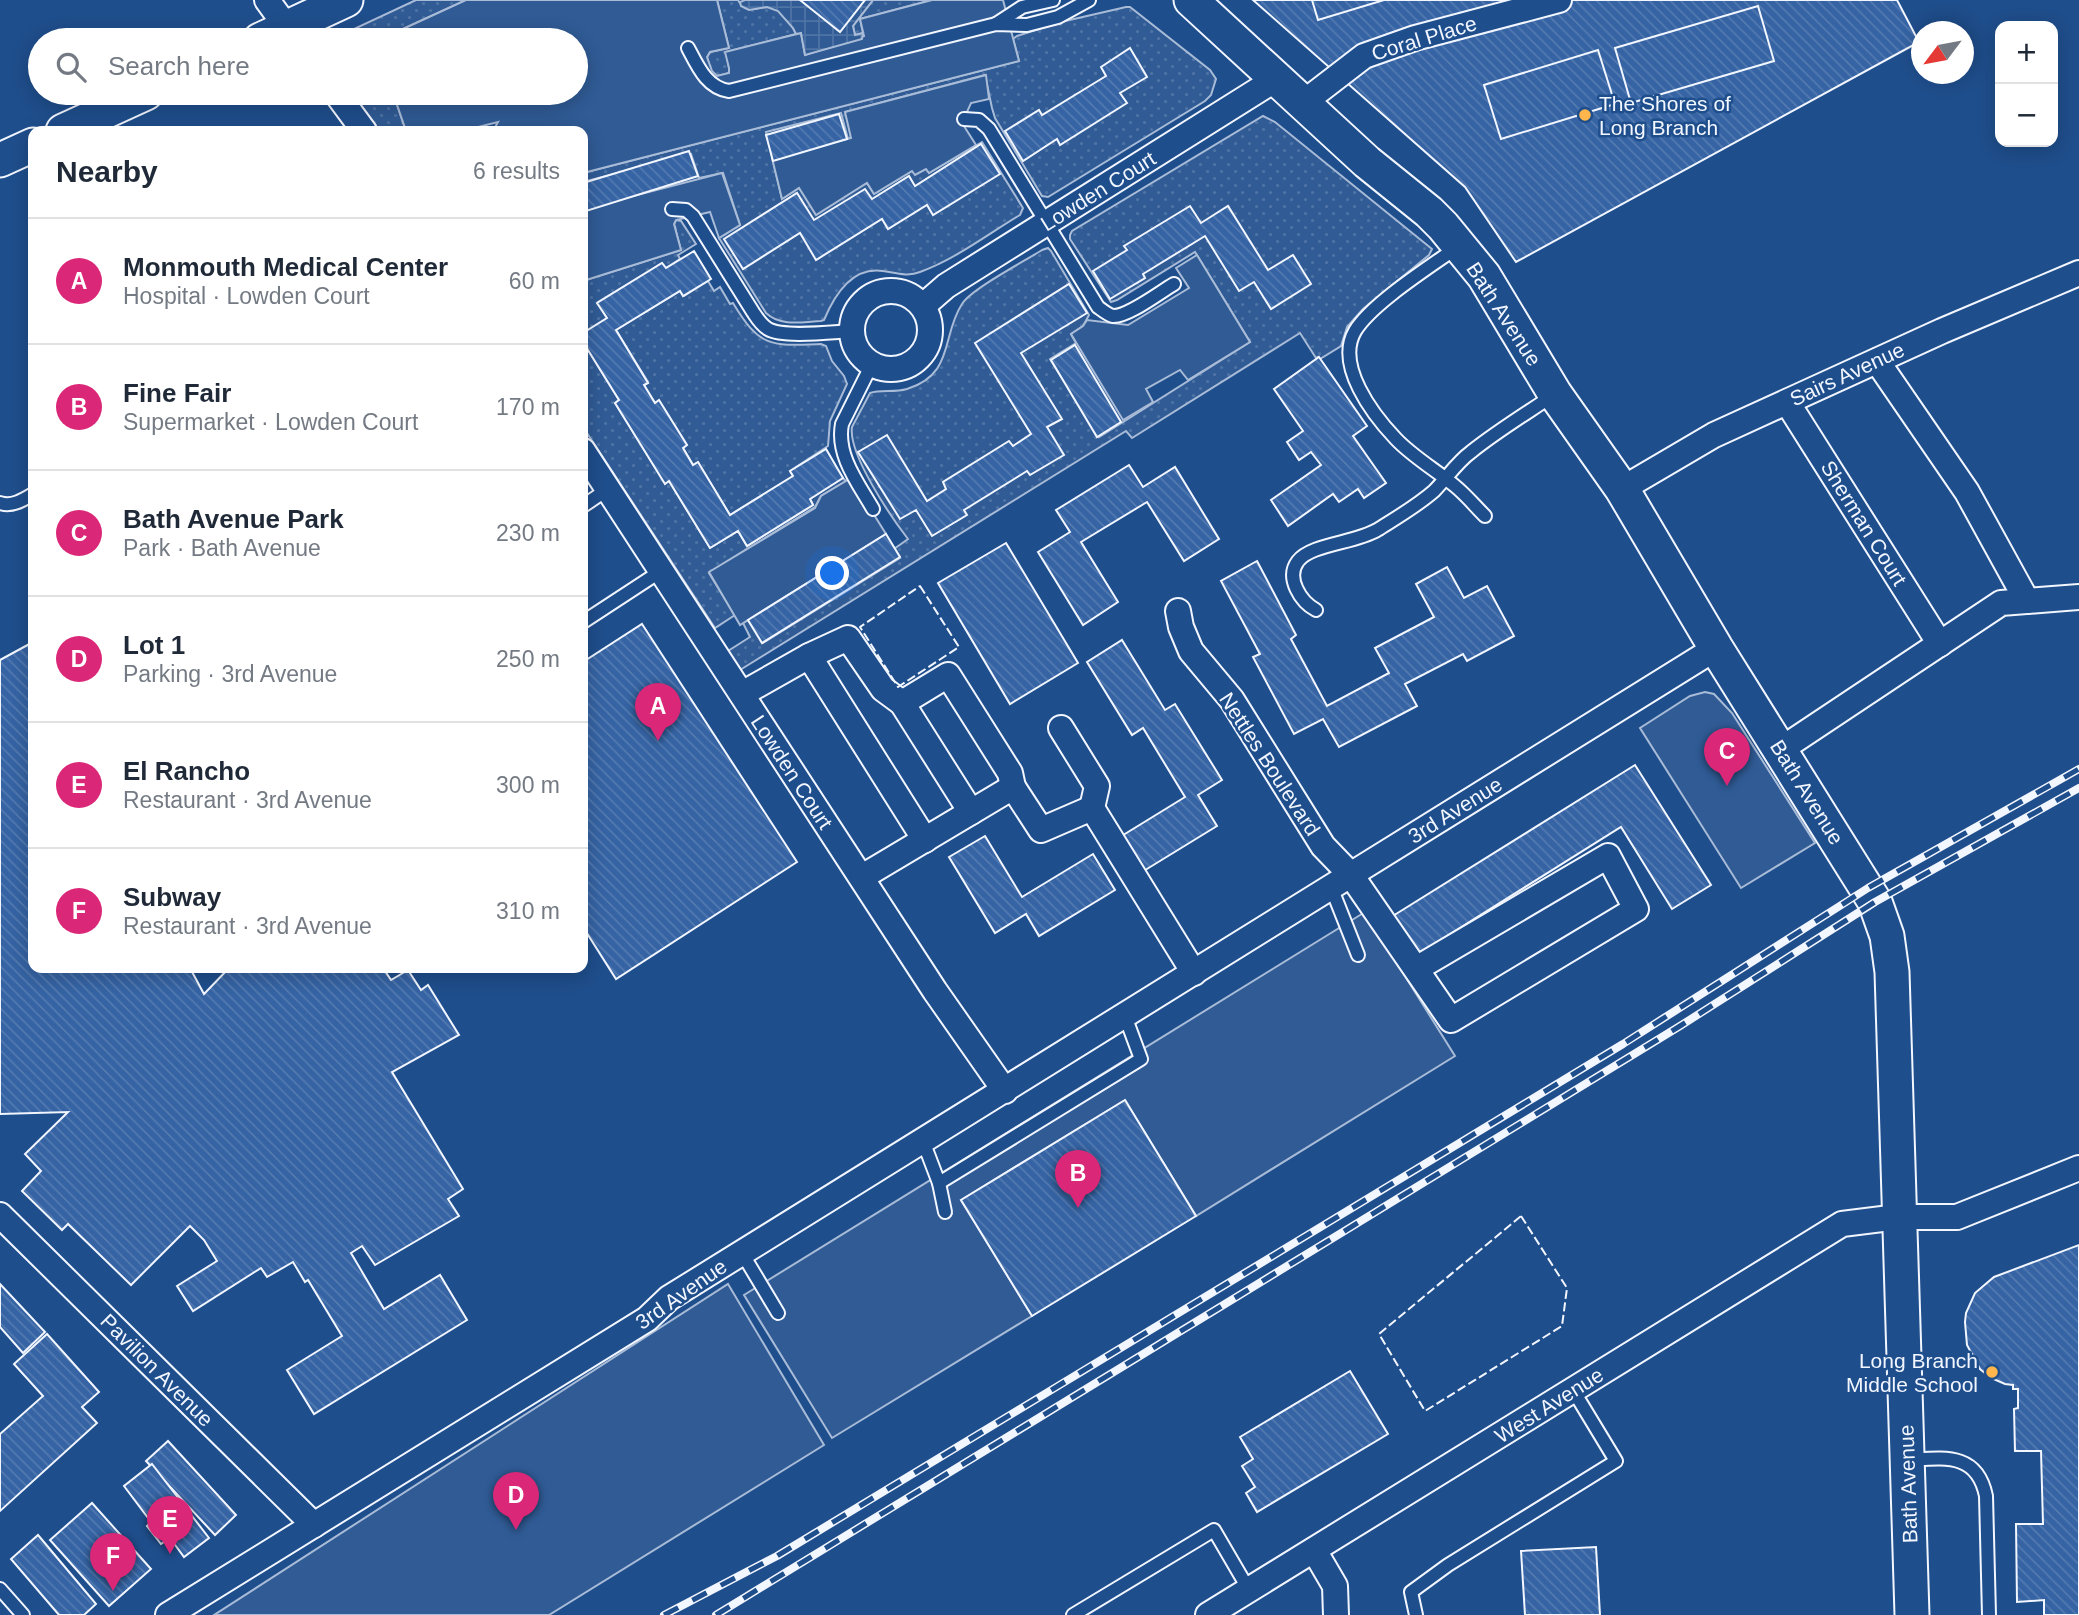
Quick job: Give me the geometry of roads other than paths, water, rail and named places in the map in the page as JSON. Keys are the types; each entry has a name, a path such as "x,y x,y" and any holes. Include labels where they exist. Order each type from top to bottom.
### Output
{"street":[{"path":"267,0 278,28"},
{"path":"295,28 346,0"},
{"name":"Coral Place","path":"1303,103 1364,56 1415,38 1559,0"},
{"name":"Bath Avenue","path":"1191,1 1367,162 1429,212 1484,276 1555,394 1622,489 1716,648 1875,902 1887,936 1892,972 1912,1615"},
{"name":"Lowden Court","path":"923,306 946,286 1276,79"},
{"path":"74,126 120,105"},
{"path":"345,105 360,126"},
{"path":"0,160 28,147"},
{"name":"Sairs Avenue","path":"1622,489 1714,435 2079,272"},
{"path":"884,291 902,292 923,306 931,330 927,346 917,360 902,368 885,369 872,364 858,351 852,331 854,318 857,310 868,298 884,291"},
{"path":"1877,361 1967,492 2027,601"},
{"name":"Sherman Court","path":"1787,402 1941,643"},
{"name":"Lowden Court","path":"588,459 935,990 1005,1091"},
{"path":"1780,750 2001,603 2079,597"},
{"name":"Nettles Boulevard","path":"1178,611 1191,651 1232,699 1323,845 1341,881 1416,969 1451,1020 1636,909 1608,856 1416,969"},
{"path":"741,694 808,656 848,638 883,690 902,703 971,812"},
{"name":"3rd Avenue","path":"168,1615 647,1319 669,1298 1716,648"},
{"path":"808,656 925,840"},
{"path":"902,703 948,675 1010,773 1013,788 1041,830 1092,808"},
{"path":"1061,728 1097,786 1092,808 1194,973"},
{"path":"862,877 1013,788"},
{"name":"West Avenue","path":"1208,1615 1842,1224 1898,1217 1957,1217 2079,1168"},
{"name":"Pavilion Avenue","path":"0,1215 314,1525"},
{"path":"1314,1550 1335,1586 1336,1615"}],"lane":[{"path":"996,23 1022,7 1053,0"},
{"path":"688,48 706,78 721,90 729,91 996,23 1027,24 1058,17 1082,0"},
{"path":"964,119 979,120 989,129 1098,307 1112,316 1129,312 1174,284"},
{"path":"672,209 686,210 693,216 752,312 768,329 784,334 852,331"},
{"path":"1459,246 1363,320 1354,333 1349,352 1350,367 1355,382 1384,424 1407,449 1485,516"},
{"path":"872,364 842,424 840,434 844,456 873,509"},
{"path":"1317,610 1303,600 1295,583 1293,573 1300,558 1317,548 1357,540 1374,532 1419,503 1472,451 1555,394"},
{"path":"588,503 608,489"},
{"path":"0,512 28,497"},
{"path":"0,503 16,503"},
{"path":"588,619 661,571"},
{"path":"1341,881 1358,955"},
{"path":"939,1183 1141,1059 1125,1016"},
{"path":"923,1141 939,1183 944,1212"},
{"path":"742,1253 778,1312"},
{"path":"1416,1615 1411,1592 1448,1565 1616,1461 1573,1390"},
{"path":"1907,1460 1949,1458 1973,1468 1983,1481 1986,1496 1989,1615"},
{"path":"1073,1615 1214,1530 1249,1590"},
{"path":"0,1589 23,1615"}],"railway":[{"path":"664,1615 777,1556 1623,1044 1868,888 2079,769"},
{"path":"716,1615 1680,1026 1875,902 2079,788"}],"place":[{"name":"The Shores of Long Branch","path":"1585,115"},
{"name":"Monmouth Medical Center","path":"658,741"},
{"name":"Bath Avenue Park","path":"1727,786"},
{"name":"Fine Fair","path":"1078,1208"},
{"name":"Long Branch Middle School","path":"1992,1372"},
{"name":"Lot 1","path":"516,1530"},
{"name":"El Rancho","path":"170,1554"},
{"name":"Subway","path":"113,1591"}]}
